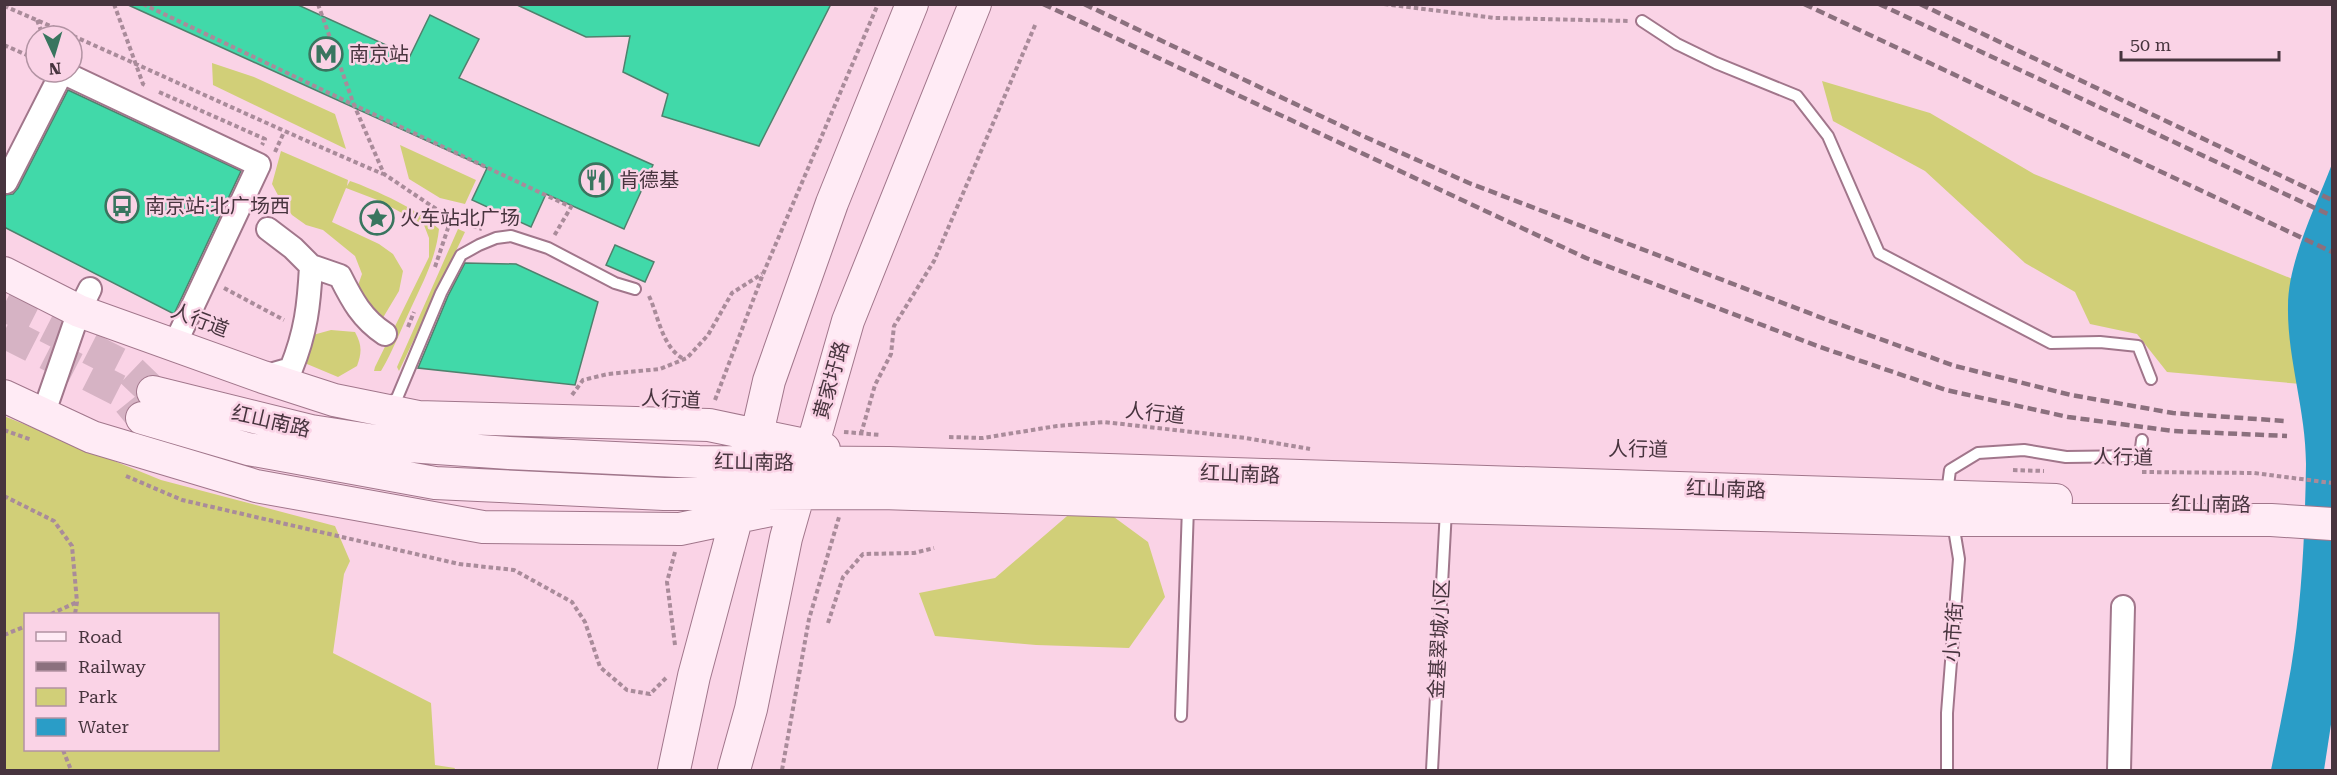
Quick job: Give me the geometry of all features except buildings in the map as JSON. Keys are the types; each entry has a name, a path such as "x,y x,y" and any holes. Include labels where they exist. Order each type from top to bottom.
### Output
{"street":[{"path":"674,771 694,676 740,506 769,381 828,214 912,4"},
{"name":"黄家圩路","path":"734,771 751,709 782,556 848,321 975,4"},
{"path":"84,82 259,165 174,346"},
{"path":"6,182 56,84"},
{"path":"268,229 294,248 311,266 340,276 357,308 371,325 385,334"},
{"path":"263,377 291,369 302,342 307,316 311,266"},
{"path":"4,273 85,300 174,346 334,400 418,417 709,425 754,449"},
{"path":"43,415 85,300"},
{"path":"4,396 92,437 256,486 483,527 680,529 740,506"},
{"name":"红山南路","path":"1949,508 813,446 509,453 408,446 148,405 248,449 435,483 664,494 740,506 842,493 1188,503 1446,507 1949,508 2206,505 2271,513 2332,508"},
{"path":"813,446 858,445 886,449"},
{"path":"2271,513 2332,524"},
{"path":"2119,771 2123,607"}],"lane":[{"path":"1642,21 1677,44 1716,63 1797,96 1828,136 1879,253 2051,343 2100,342 2138,346 2151,379"},
{"path":"381,409 397,398 441,293 461,255 496,238 511,236 548,248 615,283 635,289"},
{"path":"1949,508 1950,470 1978,453 2024,450 2066,457 2140,456 2142,440"},
{"path":"1181,717 1188,503"},
{"name":"金基翠城小区","path":"1432,771 1446,507"},
{"name":"小市街","path":"1947,771 1947,713 1959,559 1949,508"}],"path":[{"path":"114,4 143,84 228,123"},
{"path":"143,4 571,207 548,248"},
{"path":"318,4 354,105 384,174"},
{"path":"1384,4 1495,18 1642,21"},
{"path":"4,6 137,63 284,132 384,174 450,219 480,227 496,238"},
{"path":"37,20 38,24"},
{"path":"858,445 874,385 891,354 894,326 934,261 1036,23"},
{"path":"4,45 24,54"},
{"path":"274,154 284,132"},
{"path":"569,397 583,380 625,371 660,369 687,357 708,335 732,293 763,274"},
{"path":"215,284 285,320 283,331"},
{"path":"635,289 646,289 660,327 676,354 682,358"},
{"name":"人行道","path":"939,436 983,438 1057,426 1104,422 1246,438 1311,449"},
{"path":"813,446 858,445 886,449"},
{"path":"2008,470 2055,471"},
{"name":"人行道","path":"2137,472 2254,474 2332,483"},
{"path":"782,771 809,619 842,493"},
{"path":"4,496 54,521 72,546 77,602 75,613"},
{"path":"828,623 843,577 863,554 914,553 934,548"},
{"path":"55,613 77,602"},
{"path":"4,635 24,627"},
{"path":"63,751 71,771"}],"green space":[{"path":"212,63 254,77 335,114 346,149 213,85"},
{"path":"1822,81 1930,113 2034,174 2295,280 2301,384 2167,372 2137,334 2090,324 2075,292 2025,263 1925,171 1833,121"},
{"path":"400,145 476,180 465,204 440,198 409,179"},
{"path":"281,151 348,180 347,186 350,181 397,201 439,229 428,270 381,371 374,371 375,367 429,257 429,238 424,225 380,201 346,188 332,222 379,244 393,254 403,271 399,291 381,321 356,291 362,274 355,256 323,230 306,225 292,215 280,199 272,184"},
{"path":"458,229 465,232 399,371 397,367"},
{"path":"331,330 355,332 360,345 357,366 338,377 307,364 300,355 313,335"},
{"path":"4,416 161,480 335,526 350,561 344,574 333,653 431,703 435,765 455,768 454,770 5,770"},
{"path":"1088,498 1148,542 1165,597 1129,648 1036,645 935,636 919,593 995,578"}],"water":[{"path":"2332,164 2332,718 2324,770 2271,770 2295,643 2305,515 2305,444 2288,326 2289,289 2304,234"}],"tunnel":[{"path":"4,305 128,368 153,392"},
{"path":"4,332 120,391 142,418"}],"railway":[{"path":"1043,4 1586,258 1820,347 1946,390 2068,417 2173,431 2287,436"},
{"path":"1084,4 1363,136 1469,183 1830,321 1955,366 2071,395 2173,413 2284,421"},
{"path":"1804,4 2332,252"},
{"path":"1879,4 2332,216"},
{"path":"1920,4 2332,200"}],"place":[{"name":"南京站","path":"326,54"},
{"name":"肯德基","path":"596,180"},
{"name":"南京站·北广场西","path":"122,206"},
{"name":"火车站北广场","path":"377,218"}]}
